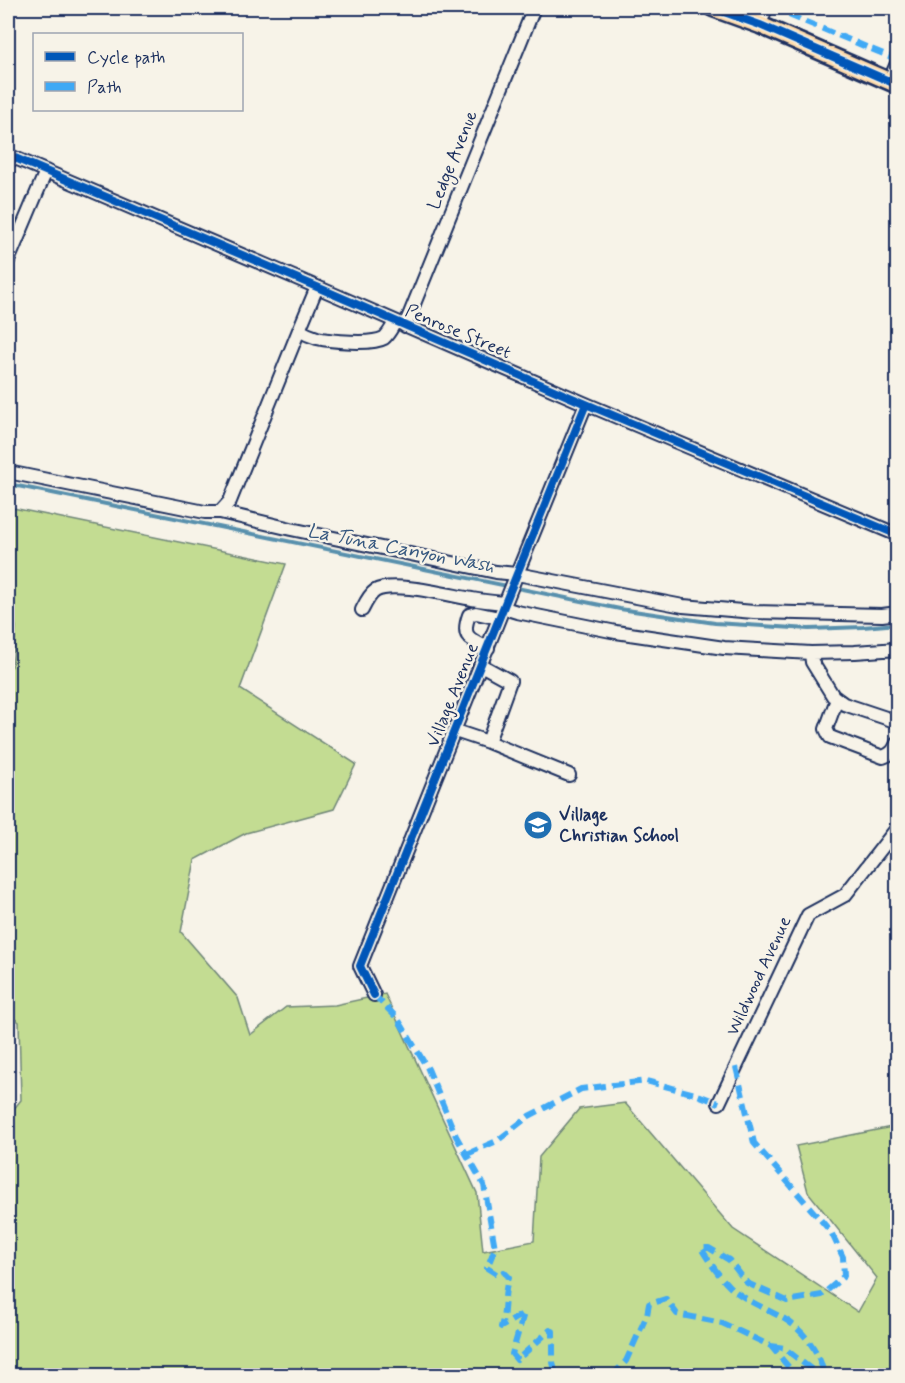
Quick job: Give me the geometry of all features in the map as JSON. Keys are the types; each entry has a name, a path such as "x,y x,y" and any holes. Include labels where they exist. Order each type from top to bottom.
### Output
{"main road":[{"path":"713,8 760,25 893,83"}],"street":[{"name":"Ledge Avenue","path":"400,324 534,8"},
{"path":"760,25 766,8"},
{"path":"893,83 897,61"},
{"name":"Penrose Street","path":"8,155 897,535"},
{"path":"8,261 46,171"},
{"path":"220,512 230,501 317,287"},
{"path":"298,330 318,338 367,342 384,338 400,324"},
{"name":"Village Avenue","path":"374,995 360,966 586,404"},
{"path":"8,472 205,512 220,512 496,572 514,582 683,606 754,612 870,615 897,613"},
{"path":"362,610 375,590 414,588 475,600 503,610 616,632 723,648 811,653 897,649"},
{"path":"488,648 469,639 465,633 466,623 470,615 503,610"},
{"path":"811,653 812,662 833,696 844,704 897,722"},
{"path":"482,665 510,681 488,742"},
{"path":"837,699 826,729 830,737 883,757 890,754 897,741"},
{"path":"455,731 488,742 569,776"},
{"name":"Wildwood Avenue","path":"719,1103 807,915 845,895 897,827"}],"green space":[{"path":"8,507 286,564 240,689 356,764 334,809 246,833 195,860 181,932 238,998 250,1035 286,1007 335,1005 385,994 477,1193 483,1251 534,1241 539,1157 579,1109 625,1103 733,1229 858,1312 877,1278 808,1192 796,1146 897,1126 897,1375 8,1375 8,1116 21,1100 19,1022 8,1014 8,671 12,666 16,627 8,592"}],"waterway":[{"name":"La Tuna Canyon Wash","path":"8,484 620,609 715,623 809,629 898,624"}],"marked path":[{"path":"772,8 898,60"},
{"path":"374,995 398,1019 428,1069 456,1136 484,1185 495,1248 487,1268 498,1275 504,1272 509,1277 501,1327 524,1313 512,1354 517,1360 550,1330 553,1331 553,1362 556,1376"},
{"path":"736,1067 754,1143 831,1232 843,1257 844,1276 822,1295 787,1301 747,1283 729,1260 709,1248 701,1248 717,1273 734,1291 781,1317 803,1334 815,1350 824,1376"},
{"path":"467,1154 497,1141 529,1116 581,1089 646,1081 719,1103"},
{"path":"612,1376 626,1361 647,1315 649,1304 666,1299 677,1314 722,1323 771,1346 796,1376"},
{"path":"771,1346 784,1348 820,1376"}],"cycle path":[{"path":"713,8 760,25 898,85"},
{"path":"8,155 586,404 898,535"},
{"path":"374,995 360,966 586,404"}],"place":[{"name":"Village Christian School","path":"538,825"}]}
